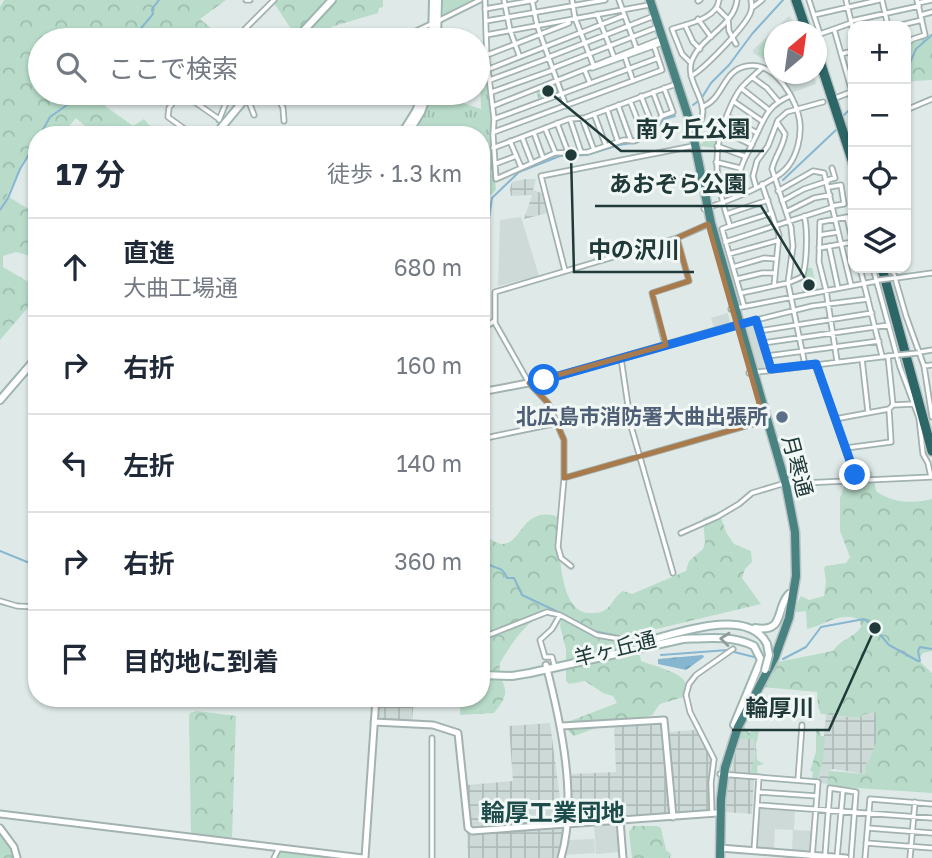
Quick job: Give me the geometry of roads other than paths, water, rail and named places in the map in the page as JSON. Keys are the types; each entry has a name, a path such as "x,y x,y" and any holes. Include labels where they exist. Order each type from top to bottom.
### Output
{"highway":[{"path":"799,1 805,21"},
{"name":"月寒通","path":"649,2 659,43 677,84"},
{"name":"月寒通","path":"649,2 689,125 709,224 795,531 796,561 792,605 734,725 722,774 716,816 718,853"},
{"path":"827,81 848,147"},
{"path":"824,84 848,159"},
{"path":"885,273 932,436"},
{"path":"885,273 932,451"},
{"name":"月寒通","path":"722,774 730,747 784,617 789,594 793,552 784,485"}],"main road":[{"path":"306,28 332,0"},
{"path":"435,0 435,28"},
{"path":"220,126 240,105"},
{"path":"410,126 420,105"},
{"path":"0,400 28,367"},
{"name":"羊ヶ丘通","path":"490,674 512,676 689,630 722,625 762,629 775,624 789,594"},
{"path":"722,774 733,734 765,670 773,646 750,626"},
{"name":"羊ヶ丘通","path":"549,666 674,640 707,638 773,646"},
{"path":"734,725 761,663 757,649 746,642"}],"street":[{"path":"246,28 274,0"},
{"path":"422,28 482,0 486,28"},
{"path":"485,9 505,3 533,0 537,25 566,106"},
{"path":"486,21 572,3 605,0"},
{"path":"619,0 637,48"},
{"path":"691,63 681,54 672,29 717,8 719,0"},
{"path":"689,125 700,122 703,117 702,106 691,76 691,63 700,49 735,11 737,0"},
{"path":"691,76 700,72 748,19 752,8 751,0"},
{"path":"752,8 762,0"},
{"path":"810,0 820,34 848,23"},
{"path":"846,0 851,21"},
{"path":"814,15 881,0 887,21"},
{"path":"855,21 932,0"},
{"path":"490,33 622,10 649,2"},
{"path":"505,3 519,56"},
{"path":"572,3 593,66"},
{"path":"911,40 926,35 918,3"},
{"path":"717,8 728,19 731,37 736,44"},
{"path":"911,21 932,12"},
{"path":"597,14 614,57"},
{"path":"490,68 623,16"},
{"path":"491,80 654,16"},
{"path":"698,19 711,37"},
{"path":"490,54 569,23 568,20"},
{"path":"685,25 693,42 700,49"},
{"path":"492,92 657,27"},
{"path":"834,29 850,84"},
{"path":"493,106 637,48 659,43"},
{"path":"593,66 659,43"},
{"path":"493,132 662,70 658,58 659,43"},
{"path":"841,54 848,52"},
{"path":"625,57 633,81"},
{"path":"494,119 658,58"},
{"path":"512,59 524,80"},
{"path":"702,106 715,100 722,85 735,71 748,65 762,68 778,78 796,109 800,126 798,147 789,166 774,178 744,194 706,208"},
{"path":"730,226 722,202 716,162 717,146 733,101 741,88 762,68"},
{"path":"585,71 590,83"},
{"path":"490,76 496,179 555,153 594,150 644,136 662,116 673,112 664,88"},
{"path":"752,77 767,88 778,102"},
{"path":"598,80 603,92"},
{"path":"516,84 520,95"},
{"path":"493,148 557,123 582,118 677,84"},
{"path":"741,88 769,110"},
{"path":"653,92 662,116"},
{"path":"838,97 848,93"},
{"path":"641,96 653,127"},
{"path":"744,194 740,168 744,156 769,110 790,96"},
{"path":"911,108 932,99"},
{"path":"630,101 644,136"},
{"path":"733,101 762,121"},
{"path":"756,187 753,177 757,161 768,146 777,122 787,112 823,102"},
{"path":"171,105 168,117 180,126"},
{"path":"194,105 218,126"},
{"path":"219,126 226,105"},
{"path":"252,105 254,115"},
{"path":"282,105 284,121"},
{"path":"618,105 631,141"},
{"path":"607,109 618,142"},
{"path":"519,110 523,121"},
{"path":"594,114 606,146"},
{"path":"727,116 757,133"},
{"path":"582,118 594,150"},
{"path":"570,119 581,152"},
{"path":"777,122 785,134 781,152 772,169 789,222 793,246 788,283 805,365"},
{"path":"557,123 568,152"},
{"path":"545,128 555,153"},
{"path":"721,130 752,145"},
{"path":"534,132 543,158"},
{"path":"522,137 532,163"},
{"path":"510,141 521,167"},
{"path":"565,271 541,176 693,146"},
{"path":"717,146 744,156"},
{"path":"495,164 516,156"},
{"path":"716,162 740,168"},
{"path":"782,201 835,178 832,168"},
{"path":"778,191 813,171 824,173 851,285"},
{"path":"719,178 740,181"},
{"path":"762,184 779,240 775,286"},
{"path":"725,242 844,204 841,185 829,187"},
{"path":"786,212 814,198 830,195"},
{"path":"726,214 768,200"},
{"path":"744,306 722,229 772,212"},
{"path":"741,293 797,281 804,272 804,216"},
{"path":"838,361 819,262 820,222 847,217 848,221"},
{"path":"571,566 561,558 558,547 564,478 564,440 548,403 529,383 495,321 497,290 677,238 709,224"},
{"path":"820,235 838,232"},
{"path":"666,345 652,293 689,281 677,238"},
{"path":"729,254 779,240"},
{"path":"820,248 848,243"},
{"path":"829,246 838,288"},
{"path":"733,267 764,258 777,259"},
{"path":"737,279 775,272"},
{"path":"861,273 882,356"},
{"path":"681,533 717,517 752,493 784,485 931,477 923,454 921,428 897,355 875,273"},
{"path":"894,273 924,366 932,417"},
{"path":"733,308 851,285 932,273"},
{"path":"490,390 529,383 793,310 868,299"},
{"path":"759,331 872,313"},
{"path":"756,320 771,369"},
{"path":"490,324 495,321"},
{"path":"763,343 889,325"},
{"path":"767,356 879,341"},
{"path":"751,372 932,350"},
{"path":"888,356 893,405"},
{"path":"621,358 631,426 673,573"},
{"path":"862,359 868,412"},
{"path":"816,364 856,481"},
{"path":"924,366 932,365"},
{"path":"835,419 889,409 893,405 913,404"},
{"path":"846,448 891,442 889,409"},
{"path":"564,478 765,421"},
{"path":"490,437 557,423"},
{"path":"0,601 28,607"},
{"path":"490,634 536,615 551,612 591,632 620,639"},
{"path":"560,615 552,629 540,640 545,657 552,657 549,666 562,726 567,824 561,858"},
{"path":"374,722 427,724 458,733 470,830 716,816 711,783 714,759 690,712 686,695 689,684 696,676 733,649"},
{"path":"0,814 364,858 375,707"},
{"path":"562,726 664,720 673,817"},
{"path":"798,780 802,725"},
{"path":"432,738 432,858"},
{"path":"722,774 818,782 812,857"},
{"path":"754,851 759,777"},
{"path":"718,853 754,851 848,858 856,792 830,788 825,856"},
{"path":"837,858 843,790"},
{"path":"758,792 817,796"},
{"path":"865,858 870,799 932,804"},
{"path":"910,858 915,802"},
{"path":"757,805 932,818"},
{"path":"620,820 623,858"},
{"path":"0,828 14,847 18,858"},
{"path":"868,828 932,833"},
{"path":"866,843 932,848"},
{"path":"274,858 279,848"}],"water":[{"path":"704,657 686,670 658,664 658,659"}],"waterway":[{"path":"141,28 153,14 152,9 159,0"},
{"path":"693,105 701,99 711,83 783,0"},
{"path":"911,61 916,49 932,35"},
{"path":"45,126 50,117 67,105"},
{"path":"843,116 848,111"},
{"path":"490,211 492,198 519,172 560,156 587,155 638,142 653,132 664,119 675,116"},
{"path":"783,180 837,129"},
{"path":"0,210 28,156"},
{"path":"0,551 28,562"},
{"path":"490,565 501,569 507,578 514,578 522,595 556,611"},
{"path":"501,629 544,611"},
{"path":"549,611 561,614"},
{"path":"783,659 806,647 821,627 864,619 889,645 918,661 920,647 932,649"},
{"path":"593,631 623,637"},
{"path":"661,655 728,650"},
{"path":"734,652 754,657"}],"place":[{"name":"南ヶ丘公園","path":"548,91"},
{"name":"中の沢川","path":"571,155"},
{"name":"あおぞら公園","path":"809,285"},
{"name":"北広島市消防署大曲出張所","path":"782,417"},
{"name":"輪厚川","path":"875,628"}],"district":[{"name":"輪厚工業団地","path":"553,813"}]}
